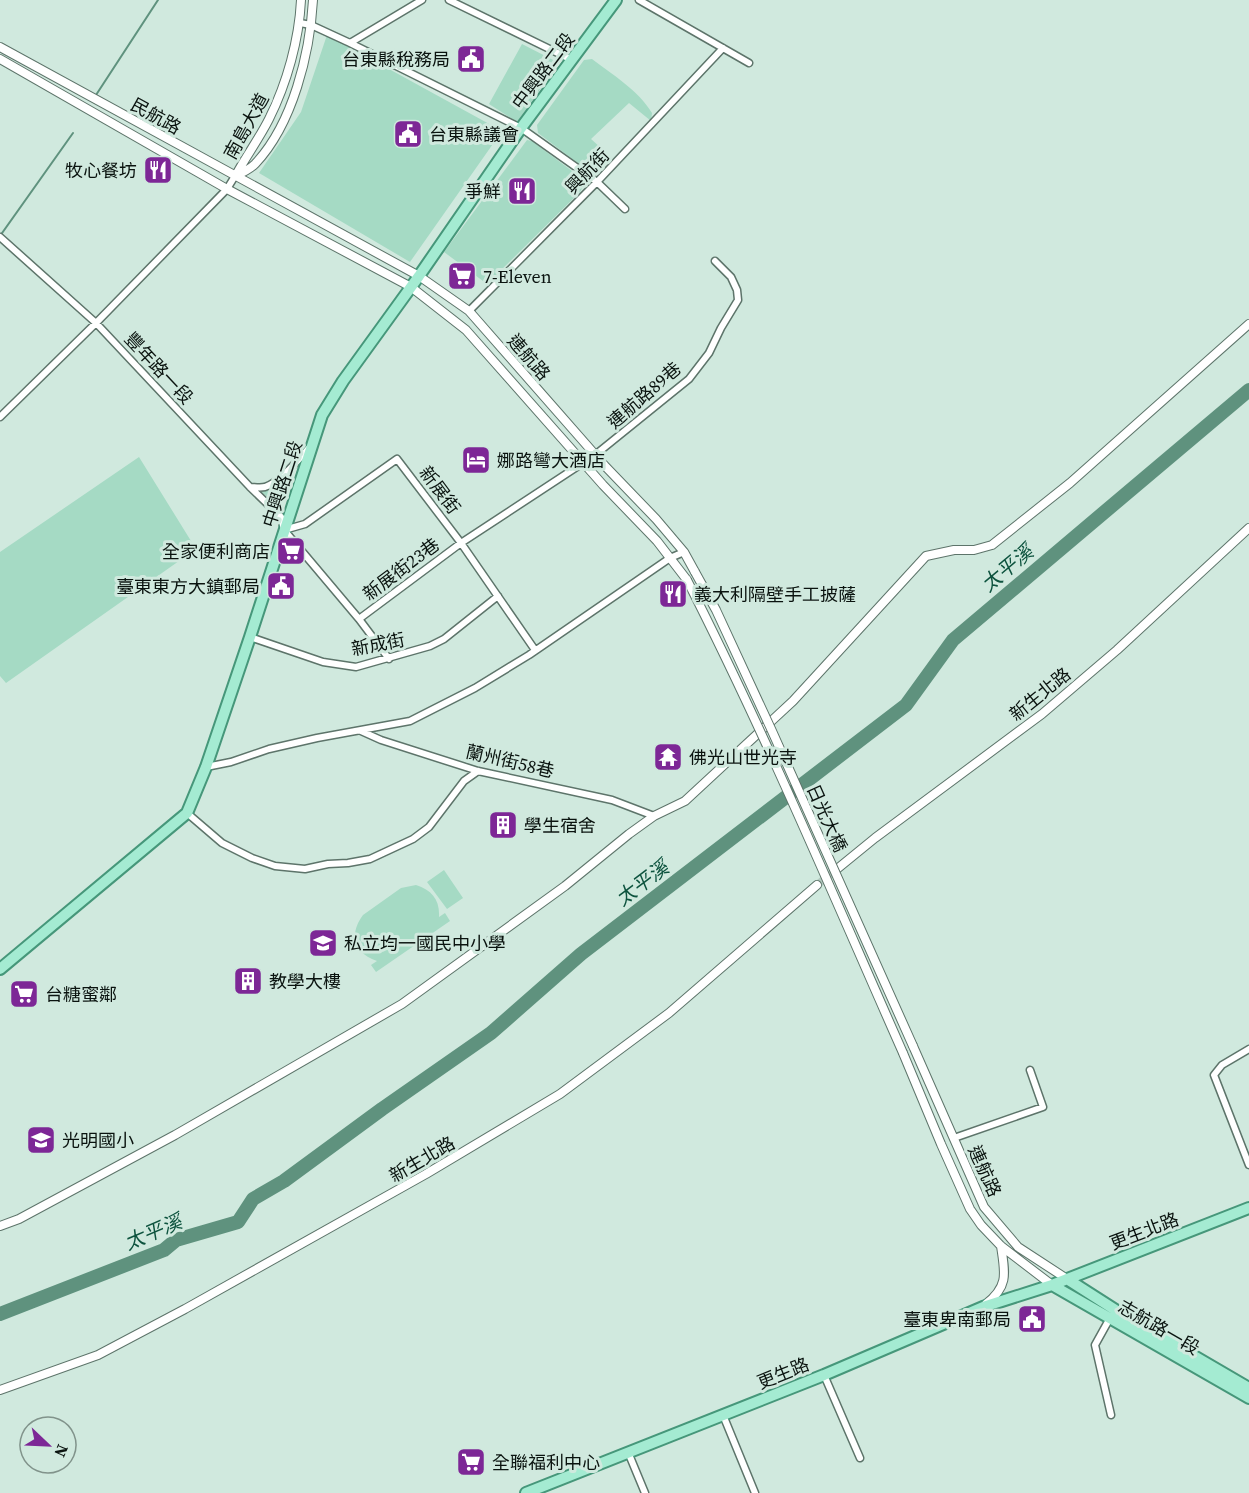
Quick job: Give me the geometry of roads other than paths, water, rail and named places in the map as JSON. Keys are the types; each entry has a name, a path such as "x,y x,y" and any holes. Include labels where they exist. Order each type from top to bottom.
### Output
{"main road":[{"name":"中興路二段","path":"0,969 187,813 206,767 322,415 343,381 521,128 616,0"},
{"name":"更生北路","path":"1052,1285 1249,1208"},
{"name":"志航路一段","path":"1067,1279 1249,1388"},
{"name":"志航路一段","path":"1052,1285 1249,1398"},
{"name":"更生路","path":"528,1493 628,1451 824,1375 983,1307 1052,1285"}],"street":[{"name":"南島大道","path":"235,176 282,91 300,23 301,0"},
{"name":"南島大道","path":"235,176 254,166 286,116 307,49 313,0"},
{"path":"350,43 422,0"},
{"path":"449,0 572,60"},
{"path":"639,0 749,63"},
{"path":"300,23 311,25 350,43 521,128 597,182 625,209"},
{"name":"民航路","path":"0,47 299,210"},
{"name":"興航街","path":"469,312 597,182 723,48"},
{"name":"民航路","path":"0,59 227,189 293,222"},
{"path":"0,417 227,189 235,176"},
{"name":"連航路","path":"299,210 419,276 469,312 656,519 684,552 695,572"},
{"name":"連航路","path":"293,222 411,286 466,330 583,462 657,541 687,580"},
{"name":"豐年路一段","path":"0,237 96,323 281,517 284,530 359,619 389,659"},
{"name":"連航路89巷","path":"583,462 596,455 689,379 709,353 738,300 737,290 731,277 715,261"},
{"path":"0,1226 19,1219 175,1135 402,1004 565,886 654,816 685,801 746,747 793,701 926,556 954,550 974,550 992,545 1078,476 1249,324"},
{"path":"514,384 525,376"},
{"path":"250,487 265,486 277,479 295,464 311,445"},
{"name":"新展街","path":"284,530 305,524 397,459 461,543 535,650"},
{"name":"新展街23巷","path":"359,619 461,543 583,462"},
{"name":"新生北路","path":"837,869 875,838 1042,714 1141,629 1249,528"},
{"path":"206,767 288,745 410,721 475,688 670,558 684,552"},
{"name":"日光大橋","path":"695,572 716,610 772,731 914,1046"},
{"name":"日光大橋","path":"687,580 728,659 903,1053"},
{"name":"新成街","path":"250,637 323,662 356,667 419,650 444,639 498,597"},
{"name":"蘭州街58巷","path":"361,731 381,740 478,771 612,800 654,816"},
{"path":"187,813 222,843 252,858 275,866 305,869 348,863 370,859 413,839 429,827 464,781 478,771"},
{"name":"新生北路","path":"0,1390 98,1355 176,1314 426,1174 560,1094 669,1013 818,885"},
{"name":"連航路","path":"914,1046 984,1207 1018,1247 1067,1279"},
{"path":"1249,1049 1222,1065 1214,1076 1249,1166"},
{"name":"連航路","path":"903,1053 940,1144 981,1225 1000,1246 1052,1285"},
{"path":"954,1138 1043,1107 1030,1070"},
{"path":"966,1198 979,1195"},
{"path":"983,1307 998,1295 1003,1281 1004,1267 1000,1246"},
{"path":"1110,1318 1095,1345 1111,1415"},
{"path":"824,1375 860,1458"},
{"path":"723,1415 755,1493"},
{"path":"628,1451 645,1493"}],"waterway":[{"path":"96,95 158,0"},
{"path":"0,236 73,133"},
{"name":"太平溪","path":"0,1314 164,1250 176,1240 238,1222 253,1199 284,1181 491,1033 581,954 906,705 953,640 1249,390"}],"tunnel":[{"path":"817,885 837,869"}],"place":[{"name":"台東縣稅務局","path":"471,59"},
{"name":"台東縣議會","path":"408,134"},
{"name":"牧心餐坊","path":"158,170"},
{"name":"爭鮮","path":"522,191"},
{"name":"7-Eleven","path":"462,276"},
{"name":"娜路彎大酒店","path":"476,460"},
{"name":"全家便利商店","path":"291,551"},
{"name":"臺東東方大鎮郵局","path":"281,586"},
{"name":"義大利隔壁手工披薩","path":"673,594"},
{"name":"佛光山世光寺","path":"668,757"},
{"name":"學生宿舍","path":"503,825"},
{"name":"私立均一國民中小學","path":"323,943"},
{"name":"教學大樓","path":"248,981"},
{"name":"台糖蜜鄰","path":"24,994"},
{"name":"光明國小","path":"41,1140"},
{"name":"臺東卑南郵局","path":"1032,1319"},
{"name":"全聯福利中心","path":"471,1462"}]}
